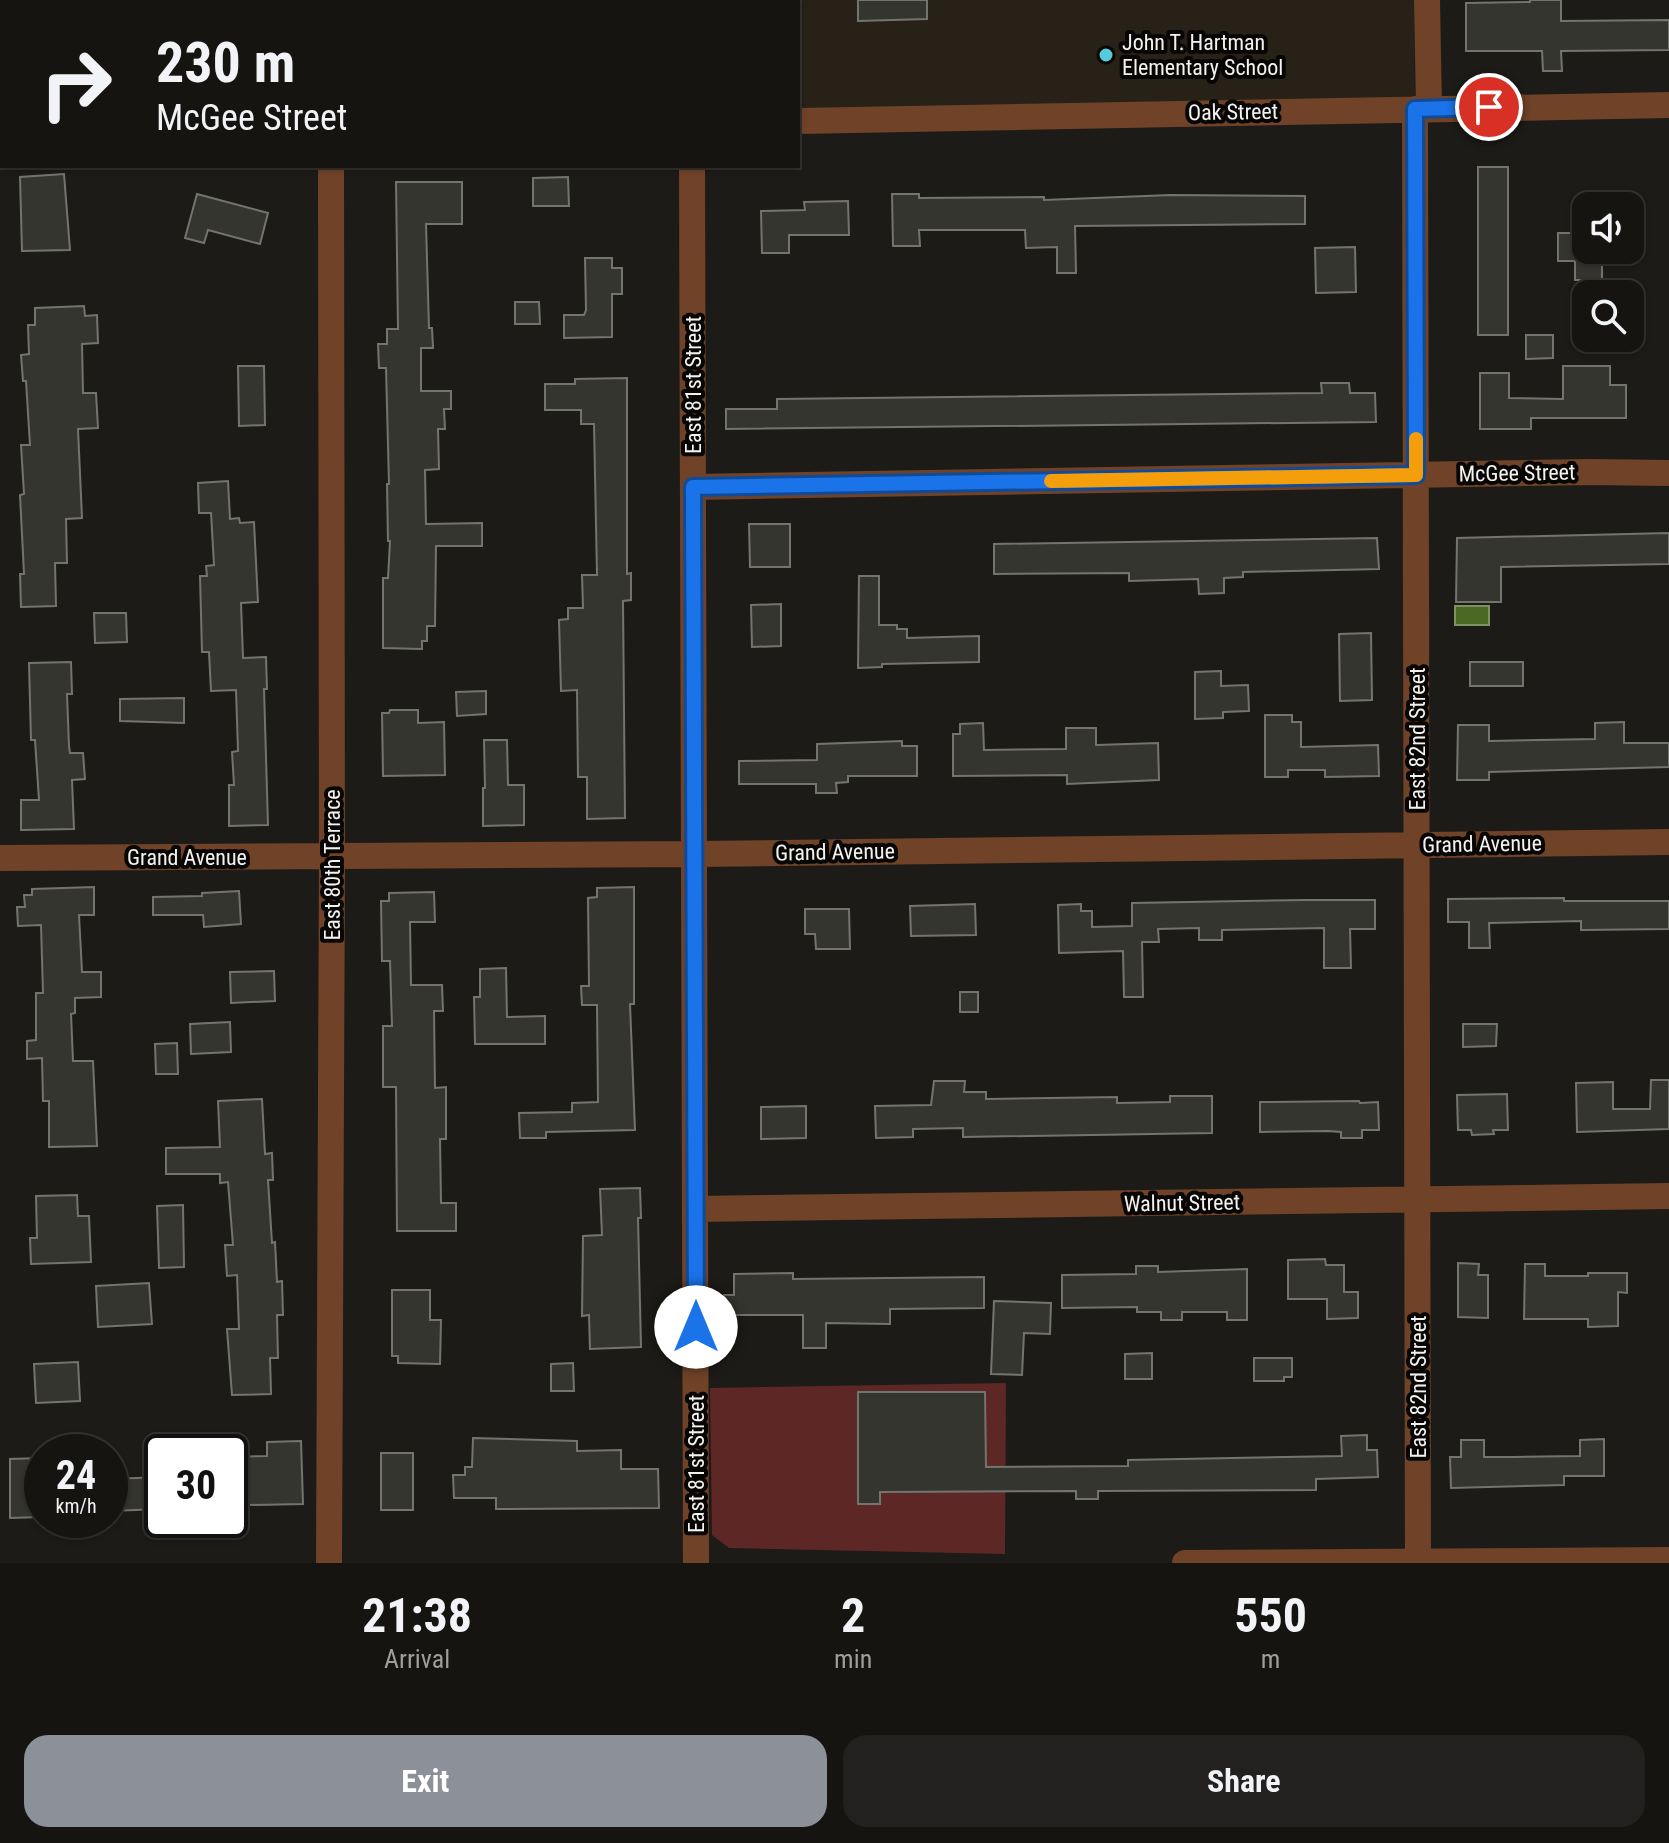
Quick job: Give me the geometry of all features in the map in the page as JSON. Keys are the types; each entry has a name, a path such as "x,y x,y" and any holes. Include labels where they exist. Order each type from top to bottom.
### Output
{"street":[{"name":"East 82nd Street","path":"1418,1562 1416,475 1422,109 1427,0"},
{"name":"Oak Street","path":"800,121 1669,105"},
{"name":"East 80th Terrace","path":"329,1563 331,168"},
{"name":"East 81st Street","path":"692,168 696,1563"},
{"name":"McGee Street","path":"693,487 1669,473"},
{"name":"Grand Avenue","path":"0,858 696,854 1669,842"},
{"name":"Walnut Street","path":"696,1209 1669,1196"},
{"path":"1185,1563 1669,1560"}],"shaded area":[{"name":"John T. Hartman Elementary School","path":"800,0 1414,0 1415,109 800,121"},
{"path":"1455,606 1489,606 1489,625 1455,625"},
{"path":"1006,1383 1005,1554 729,1548 712,1535 710,1388"}],"building":[{"path":"858,0 927,0 927,19 858,21"},
{"path":"1561,0 1561,21 1669,20 1669,50 1561,51 1562,71 1543,71 1542,51 1466,51 1466,3"},
{"path":"1478,167 1508,167 1508,335 1478,335"},
{"path":"64,174 70,250 22,251 20,177"},
{"path":"568,177 569,206 533,206 533,178"},
{"path":"396,182 462,182 462,224 426,224 429,328 432,328 433,348 421,348 421,391 451,391 451,409 444,409 445,429 438,429 439,469 425,470 426,524 482,523 482,546 436,546 435,626 427,626 427,641 422,641 422,649 383,648 383,578 388,578 390,541 386,368 379,368 378,344 387,344 387,329 398,329"},
{"path":"197,194 268,213 260,244 208,230 204,243 185,238"},
{"path":"892,194 919,194 919,198 1044,197 1044,200 1171,195 1305,196 1305,224 1075,226 1076,273 1057,273 1057,247 1026,248 1025,230 919,230 920,246 893,246"},
{"path":"848,201 849,235 789,235 789,253 762,253 761,211 805,210 804,202"},
{"path":"1558,233 1572,233 1572,261 1558,261"},
{"path":"1355,247 1356,292 1316,293 1315,248"},
{"path":"585,258 612,258 612,268 622,268 622,294 612,294 612,337 564,338 564,315 584,315 586,310"},
{"path":"1575,264 1602,264 1602,280 1575,280"},
{"path":"515,302 539,302 540,324 515,324"},
{"path":"84,306 85,316 97,315 98,343 82,344 83,393 96,393 98,428 78,429 82,518 66,519 67,563 55,563 56,606 21,607 20,574 24,574 20,495 24,494 21,445 30,445 21,355 29,354 28,325 35,325 35,308"},
{"path":"1526,335 1553,335 1553,358 1526,359"},
{"path":"238,366 264,366 265,425 239,426"},
{"path":"1563,366 1610,366 1610,385 1626,385 1626,418 1531,418 1531,429 1480,429 1480,373 1509,373 1509,398 1563,399"},
{"path":"627,378 627,574 631,573 631,600 623,601 625,818 587,819 587,777 578,777 577,690 561,691 559,620 568,619 568,608 583,608 582,575 597,575 594,424 581,424 581,410 545,410 545,384 575,384 575,379"},
{"path":"1321,383 1349,383 1350,393 1375,393 1376,422 726,429 726,409 777,409 777,399 1322,393"},
{"path":"228,481 230,519 239,518 240,523 254,522 258,602 241,603 243,658 266,657 268,825 229,826 229,785 234,785 232,752 238,751 236,690 211,691 209,652 202,652 200,576 207,576 206,566 214,565 211,513 199,513 198,483"},
{"path":"749,524 790,524 790,567 750,567"},
{"path":"1669,533 1669,564 1501,567 1501,602 1456,602 1457,538"},
{"path":"1377,538 1379,569 1243,572 1243,577 1224,578 1224,593 1199,594 1198,579 1129,581 1129,573 994,574 994,544"},
{"path":"859,576 879,576 879,625 897,625 897,629 907,629 907,638 979,636 979,662 882,664 882,667 858,668"},
{"path":"781,604 781,646 752,647 751,605"},
{"path":"94,613 126,613 127,642 95,643"},
{"path":"1371,633 1372,700 1340,701 1339,634"},
{"path":"71,662 72,694 67,694 69,746 70,753 83,753 85,779 72,780 74,829 21,830 21,800 39,800 35,740 31,740 29,663"},
{"path":"1470,662 1523,662 1523,686 1470,686"},
{"path":"1221,671 1221,686 1248,685 1249,711 1223,712 1223,718 1195,719 1195,672"},
{"path":"486,691 486,714 457,716 456,692"},
{"path":"184,698 184,723 120,721 120,699"},
{"path":"390,710 418,710 418,723 444,722 445,775 383,776 382,713 389,713"},
{"path":"1265,715 1292,715 1292,722 1301,722 1301,747 1378,745 1379,776 1325,777 1325,770 1288,770 1288,777 1265,777"},
{"path":"1624,722 1624,743 1669,743 1669,767 1489,772 1489,780 1457,780 1458,725 1489,725 1489,741 1595,739 1595,723"},
{"path":"983,723 984,750 1066,749 1066,728 1096,728 1096,745 1158,743 1159,780 1067,784 1067,775 953,776 953,734 960,734 960,724"},
{"path":"484,740 507,740 508,785 524,785 524,825 483,826"},
{"path":"902,741 902,746 917,746 917,776 848,776 848,782 836,783 837,793 816,793 816,784 739,784 739,761 817,760 817,744"},
{"path":"94,887 94,915 79,915 82,972 101,972 101,997 75,998 75,1013 71,1014 73,1061 93,1061 97,1146 49,1147 49,1101 43,1101 42,1058 27,1059 27,1041 36,1040 36,993 43,993 41,925 18,926 17,907 25,907 24,895 32,895 32,889"},
{"path":"634,887 634,1004 630,1004 635,1130 546,1132 546,1138 520,1138 519,1113 572,1112 572,1103 598,1102 597,1005 582,1005 581,986 589,986 588,898 597,897 597,888"},
{"path":"239,891 241,924 204,927 203,915 153,915 153,897 202,896 202,893"},
{"path":"434,892 435,922 410,922 411,985 442,985 443,1011 434,1011 435,1088 446,1087 446,1139 440,1139 441,1203 456,1203 456,1231 397,1231 396,1087 383,1087 383,1026 392,1026 390,961 382,961 381,901 389,901 389,893"},
{"path":"1564,898 1564,901 1669,901 1669,929 1581,930 1581,921 1489,923 1490,948 1469,948 1469,922 1448,922 1448,899"},
{"path":"1375,900 1375,929 1350,929 1351,968 1324,968 1324,928 1222,930 1222,940 1199,940 1199,928 1158,929 1159,942 1142,942 1143,997 1124,997 1123,951 1059,953 1058,905 1081,904 1081,911 1092,911 1092,927 1132,926 1132,903"},
{"path":"975,904 976,935 911,936 910,906"},
{"path":"805,909 849,909 850,949 816,949 815,934 805,934"},
{"path":"506,968 507,1017 545,1016 545,1044 475,1044 474,997 480,997 480,969"},
{"path":"274,971 275,1001 231,1003 230,972"},
{"path":"960,992 978,992 978,1012 960,1012"},
{"path":"230,1022 231,1052 191,1054 190,1024"},
{"path":"1463,1024 1497,1024 1496,1046 1463,1047"},
{"path":"177,1043 178,1074 156,1074 155,1044"},
{"path":"1651,1080 1669,1080 1669,1129 1577,1132 1576,1083 1613,1082 1613,1109 1650,1109"},
{"path":"934,1081 965,1081 964,1092 986,1092 986,1099 1117,1097 1117,1103 1170,1102 1170,1096 1212,1096 1212,1133 963,1137 963,1128 913,1129 913,1137 876,1138 875,1106 931,1105"},
{"path":"1507,1094 1508,1130 1472,1135 1471,1130 1458,1130 1457,1095"},
{"path":"262,1099 265,1154 272,1153 273,1180 268,1180 272,1243 275,1242 277,1282 282,1281 283,1315 277,1315 278,1358 270,1358 271,1394 232,1395 227,1329 239,1329 237,1275 227,1276 225,1245 233,1245 228,1182 220,1183 220,1174 166,1174 166,1148 220,1147 218,1101"},
{"path":"1260,1102 1378,1102 1379,1130 1362,1130 1362,1138 1341,1138 1341,1132 1328,1131 1260,1132"},
{"path":"806,1106 806,1138 761,1139 761,1107"},
{"path":"640,1188 641,1347 590,1349 589,1315 582,1316 583,1236 602,1235 600,1189"},
{"path":"77,1195 78,1216 89,1216 91,1262 31,1264 30,1238 37,1238 36,1196"},
{"path":"183,1205 184,1267 159,1268 157,1206"},
{"path":"1325,1259 1326,1265 1344,1265 1344,1292 1358,1292 1358,1318 1327,1319 1327,1299 1288,1299 1288,1260"},
{"path":"1458,1263 1479,1264 1478,1275 1488,1275 1488,1318 1458,1317"},
{"path":"1525,1264 1545,1264 1545,1276 1627,1273 1627,1293 1618,1292 1618,1326 1588,1327 1588,1319 1524,1319"},
{"path":"1136,1266 1158,1266 1158,1272 1247,1269 1247,1320 1227,1320 1227,1312 1182,1312 1182,1320 1161,1320 1161,1312 1137,1312 1137,1307 1062,1308 1062,1275 1136,1274"},
{"path":"793,1273 793,1279 984,1277 984,1308 890,1309 890,1324 826,1323 826,1348 803,1348 803,1315 724,1315 724,1295 734,1295 734,1274"},
{"path":"149,1283 152,1324 98,1327 96,1286"},
{"path":"392,1290 430,1290 430,1320 441,1320 440,1364 398,1363 398,1356 392,1356"},
{"path":"994,1301 1051,1303 1050,1334 1024,1333 1022,1375 991,1374"},
{"path":"1152,1353 1152,1379 1125,1379 1125,1354"},
{"path":"1254,1358 1292,1358 1292,1377 1284,1377 1284,1381 1254,1381"},
{"path":"78,1362 80,1401 36,1403 34,1364"},
{"path":"573,1363 574,1391 551,1391 551,1364"},
{"path":"858,1392 985,1392 986,1467 1128,1466 1128,1460 1342,1456 1341,1436 1367,1435 1367,1450 1377,1450 1378,1477 1316,1479 1316,1490 1098,1491 1098,1499 1076,1499 1076,1491 880,1492 880,1504 858,1504"},
{"path":"473,1438 577,1441 577,1451 621,1450 621,1469 658,1469 659,1508 496,1509 496,1498 454,1498 453,1475 465,1475 465,1467 472,1467"},
{"path":"1604,1439 1604,1476 1564,1476 1564,1485 1451,1488 1450,1457 1461,1457 1461,1440 1484,1440 1484,1457 1515,1457 1580,1456 1580,1440"},
{"path":"301,1441 303,1504 249,1505 248,1510 248,1457 267,1456 267,1442"},
{"path":"381,1453 413,1453 413,1510 381,1510"},
{"path":"10,1459 24,1459 24,1518 10,1518"},
{"path":"128,1478 144,1478 144,1510 128,1510"}],"slow traffic":[{"path":"1051,481 1416,475 1416,439"}],"place":[{"name":"John T. Hartman Elementary School","path":"1106,55"}],"route":[{"path":"696,1327 693,487 1416,475 1415,109 1489,107"}]}
